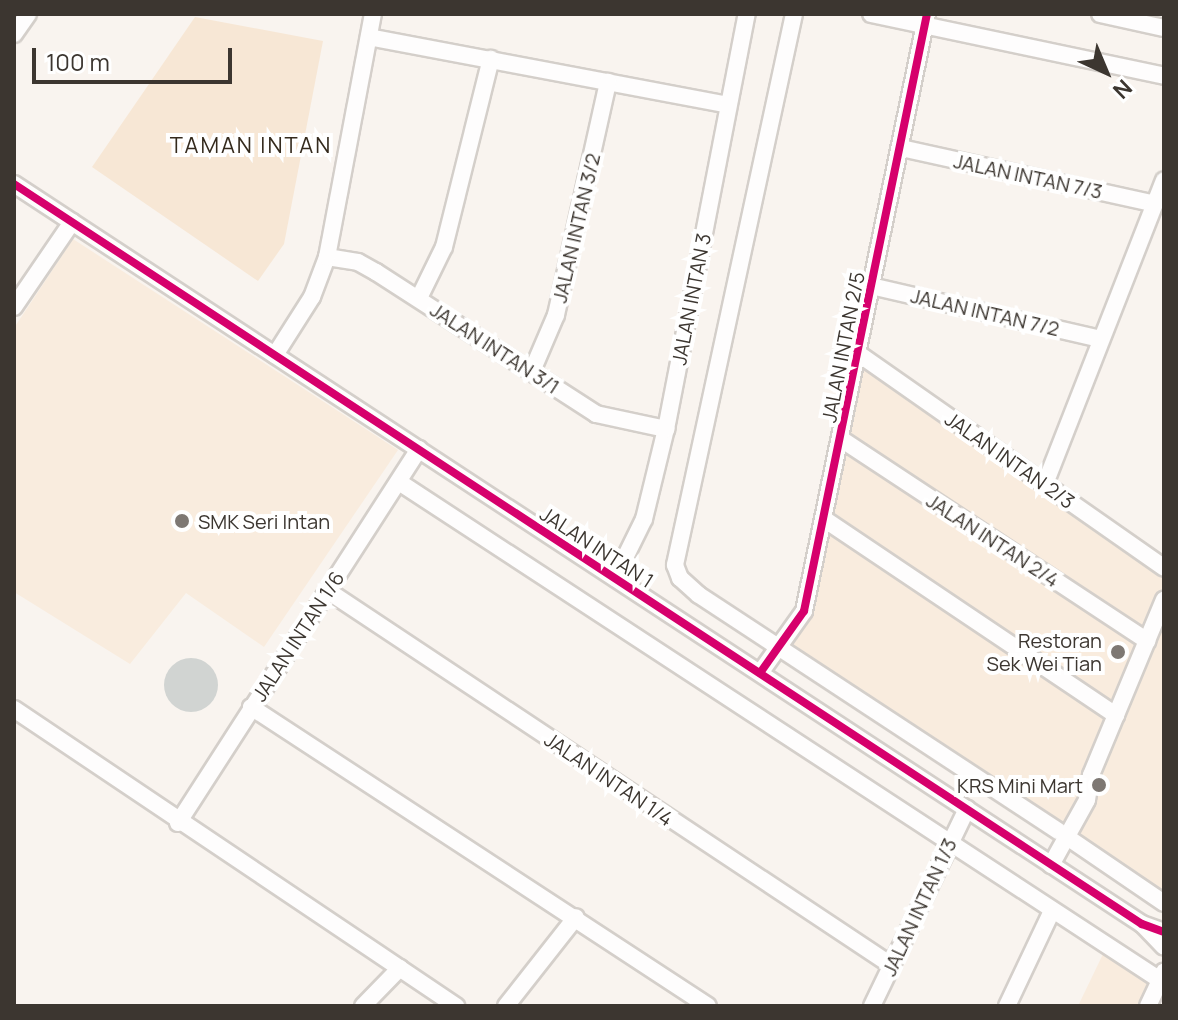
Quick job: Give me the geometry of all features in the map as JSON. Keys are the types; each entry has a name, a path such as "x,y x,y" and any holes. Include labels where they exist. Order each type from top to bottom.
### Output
{"street":[{"path":"14,34 28,14"},
{"path":"275,355 312,297 327,257 373,14"},
{"name":"JALAN INTAN 3","path":"615,578 644,519 666,429 747,14"},
{"path":"794,14 675,565 680,578 699,595 1164,903"},
{"path":"871,14 926,18 1164,76"},
{"path":"1100,14 1164,28"},
{"name":"JALAN INTAN 2/5","path":"760,673 780,649 804,611 926,18"},
{"path":"369,37 728,105"},
{"path":"419,298 444,247 491,59"},
{"name":"JALAN INTAN 3/2","path":"532,371 556,315 608,82"},
{"name":"JALAN INTAN 7/3","path":"901,148 1155,204"},
{"path":"1045,484 1164,181"},
{"name":"JALAN INTAN 1","path":"14,184 1142,924 1164,947"},
{"path":"14,307 72,222"},
{"name":"JALAN INTAN 3/1","path":"327,257 358,262 419,298 596,414 666,429"},
{"name":"JALAN INTAN 7/2","path":"871,286 1100,339"},
{"name":"JALAN INTAN 2/3","path":"856,352 1164,568"},
{"name":"JALAN INTAN 2/4","path":"841,439 1147,641"},
{"name":"JALAN INTAN 1/6","path":"178,823 419,449"},
{"path":"399,482 1051,913 1162,975 1148,1006"},
{"path":"824,519 1116,715"},
{"name":"JALAN INTAN 1/4","path":"328,591 891,965"},
{"path":"1046,861 1087,787 1164,600"},
{"path":"251,707 708,1006"},
{"path":"14,709 178,823 456,1006"},
{"name":"JALAN INTAN 1/3","path":"872,1006 967,809"},
{"path":"1007,1006 1051,913"},
{"path":"506,1006 576,917"},
{"name":"JALAN INTAN 1","path":"1142,924 1164,932"},
{"path":"363,1006 400,968"}],"shaded area":[{"path":"195,17 323,41 284,244 258,281 92,167"},
{"name":"SMK Seri Intan","path":"73,239 398,450 264,647 186,593 130,664 14,592 14,328"},
{"path":"852,345 1164,562 1164,908 773,650 798,609"},
{"path":"1104,952 1153,982 1142,1006 1078,1006"}],"building":[{"path":"191,658 210,666 218,685 210,704 191,712 172,704 164,685 172,666"}],"cycle path":[{"path":"760,673 804,611 927,14"},
{"path":"14,184 1142,924 1164,932"}],"place":[{"name":"SMK Seri Intan","path":"182,521"},
{"name":"Restoran Sek Wei Tian","path":"1118,652"},
{"name":"KRS Mini Mart","path":"1099,785"}],"district":[{"name":"TAMAN INTAN","path":"251,146"}]}
